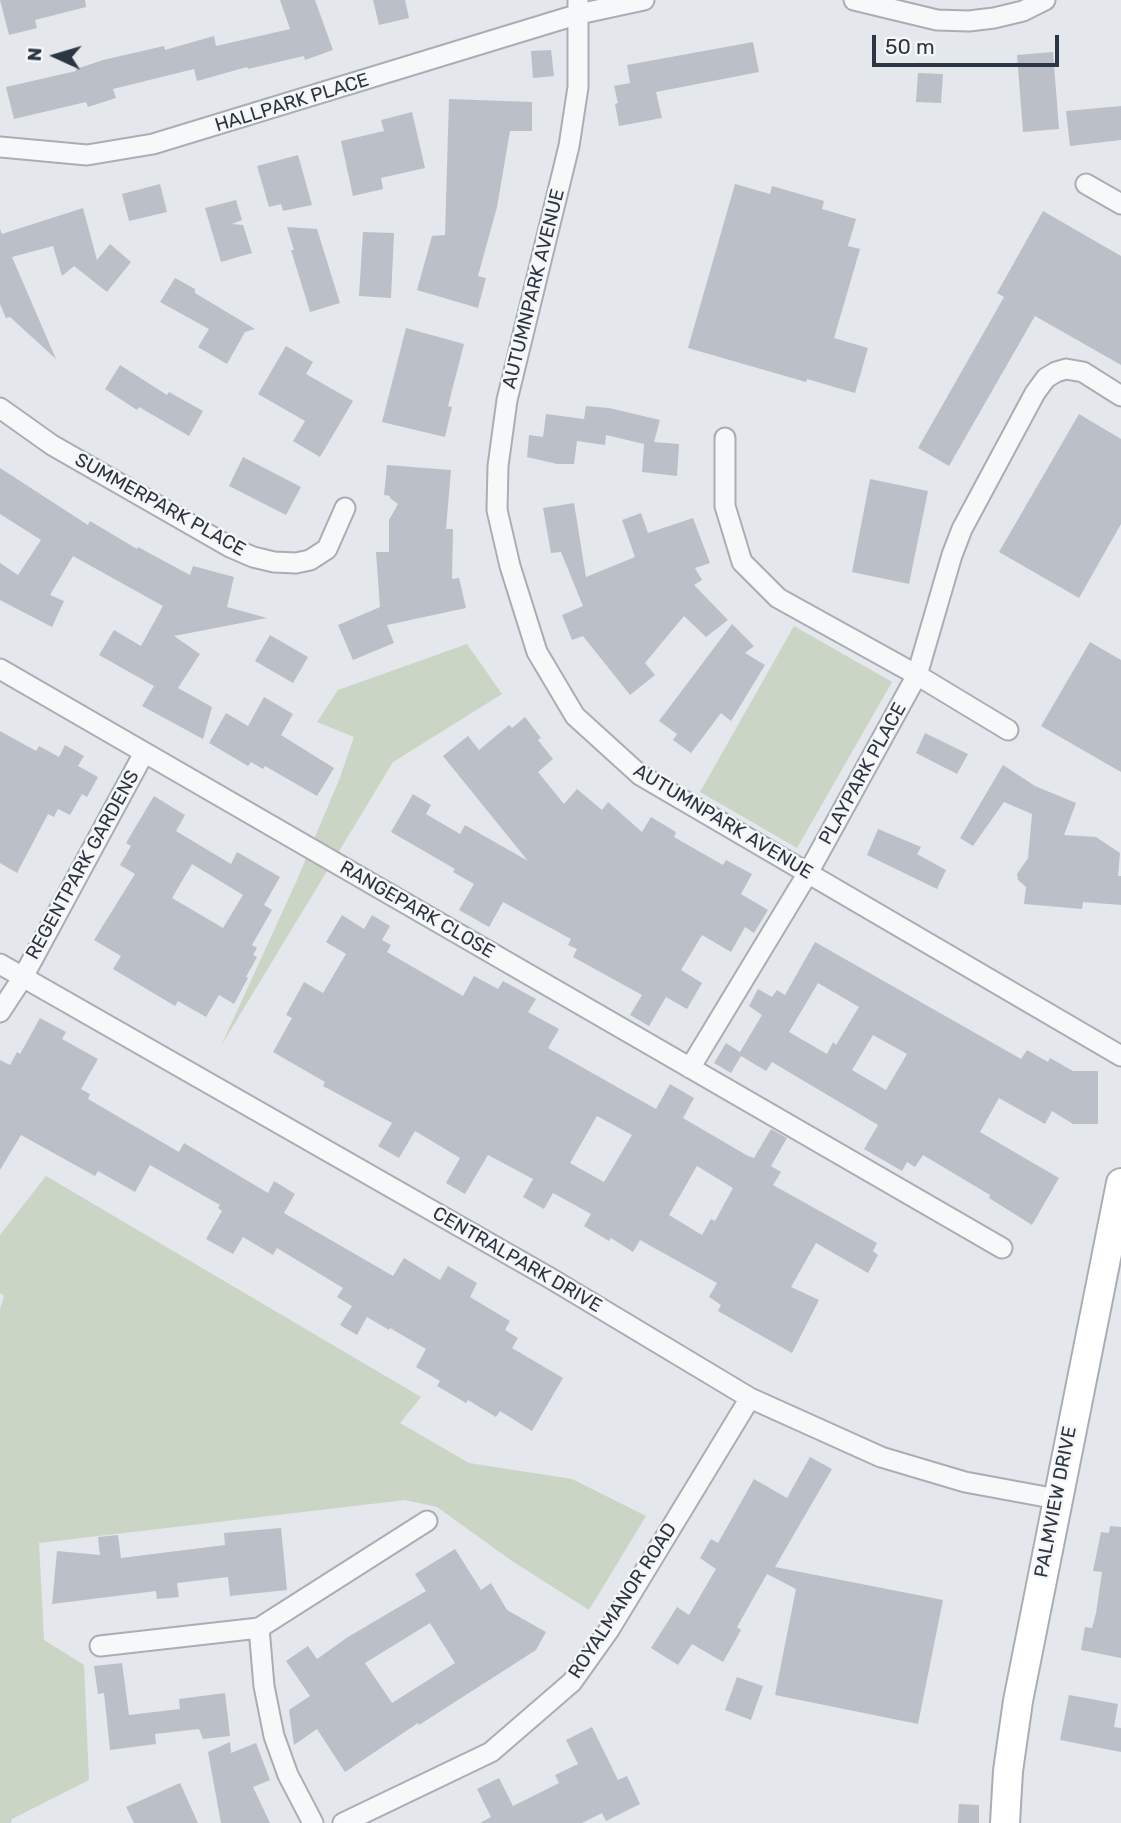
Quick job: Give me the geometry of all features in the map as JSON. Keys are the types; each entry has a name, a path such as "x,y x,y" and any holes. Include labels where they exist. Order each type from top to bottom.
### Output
{"street":[{"name":"HALLPARK PLACE","path":"0,147 87,155 153,144 377,78 578,7 644,0"},
{"path":"854,0 937,20 970,21 1023,11 1045,0"},
{"name":"AUTUMNPARK AVENUE","path":"578,7 578,87 569,146 507,400 498,466 498,510 510,566 537,652 575,716 640,775 1121,1056"},
{"path":"1086,184 1121,204"},
{"name":"PLAYPARK PLACE","path":"808,873 917,676 962,529 1035,393 1046,378 1066,369 1083,372 1121,396"},
{"name":"SUMMERPARK PLACE","path":"0,408 52,444 230,547 253,557 274,562 296,563 310,560 327,549 345,508"},
{"path":"725,438 725,506 742,562 778,598 1007,730"},
{"name":"REGENTPARK GARDENS","path":"0,669 145,753 23,977 0,1012"},
{"name":"RANGEPARK CLOSE","path":"145,753 1002,1248"},
{"path":"690,1068 808,873"},
{"name":"CENTRALPARK DRIVE","path":"0,964 550,1278 750,1398 881,1457 965,1482 1057,1499"},
{"name":"PALMVIEW DRIVE","path":"1005,1823 1008,1771 1018,1701 1121,1184"},
{"name":"ROYALMANOR ROAD","path":"343,1823 491,1752 572,1682 609,1630 750,1398"},
{"path":"100,1646 259,1628 427,1521"},
{"path":"259,1628 264,1686 274,1736 288,1776 313,1823"}],"green space":[{"path":"794,626 892,682 797,848 700,792"},
{"path":"467,644 502,694 393,762 221,1046 297,880 354,737 317,722 338,690"},
{"path":"46,1176 421,1397 400,1423 469,1463 572,1479 646,1516 589,1610 512,1561 437,1507 405,1500 39,1543 44,1640 84,1665 89,1780 12,1819 11,1823 0,1823 0,1309 4,1296 0,1293 0,1235"}],"building":[{"path":"0,0 85,0 86,7 35,20 37,28 9,35"},
{"path":"280,0 315,0 333,50 305,60 304,56 248,69 247,67 197,81 194,69 113,89 116,98 88,107 86,102 14,119 6,87 164,46 165,50 214,36 216,46 290,29"},
{"path":"373,0 405,0 409,18 379,25"},
{"path":"753,42 759,72 656,92 662,118 619,126 614,86 630,83 627,65"},
{"path":"551,50 554,76 533,78 531,51"},
{"path":"1053,52 1059,129 1023,132 1017,55"},
{"path":"918,73 943,74 941,103 916,102"},
{"path":"449,99 532,102 532,131 510,131 497,207 478,276 486,278 478,308 417,290 432,236 445,235"},
{"path":"1121,106 1121,140 1070,146 1066,111"},
{"path":"412,112 425,168 381,178 383,189 353,196 341,141 384,131 381,120"},
{"path":"298,155 312,205 283,211 281,204 269,207 257,166"},
{"path":"160,184 167,212 129,221 122,194"},
{"path":"735,184 770,194 772,186 824,201 822,209 856,219 848,246 860,249 834,338 868,348 855,393 807,379 806,382 688,348"},
{"path":"236,200 242,220 232,224 243,225 252,253 221,262 205,208"},
{"path":"83,208 97,260 110,244 131,262 107,292 74,266 62,276 53,246 12,257 56,359 10,317 6,318 0,304 0,229 2,234"},
{"path":"1043,211 1121,256 1121,365 1035,316 949,466 918,448 1004,297 997,293"},
{"path":"287,227 317,229 340,303 310,312 291,250 294,250"},
{"path":"363,232 394,233 391,298 359,296"},
{"path":"175,278 255,329 245,332 227,364 198,347 209,329 160,302"},
{"path":"406,328 464,344 448,406 452,407 445,437 382,422"},
{"path":"286,346 313,362 306,374 353,401 320,457 293,441 305,421 258,394"},
{"path":"120,365 167,395 169,392 203,411 189,436 139,407 137,410 105,389"},
{"path":"586,406 609,408 660,420 654,442 679,444 677,476 642,472 644,444 606,435 605,445 577,441 574,464 557,464 527,457 529,435 543,437 546,414 584,419"},
{"path":"1079,414 1121,439 1121,524 1079,598 999,552"},
{"path":"243,457 301,487 286,515 229,486"},
{"path":"387,465 451,470 446,529 453,529 452,579 459,578 466,608 387,625 394,643 353,660 338,625 380,607 376,552 389,552 389,520 398,504 390,496 384,495"},
{"path":"0,468 88,525 90,521 137,549 138,547 190,575 193,566 234,577 227,607 267,618 174,636 200,654 178,688 212,707 203,739 142,706 154,686 99,655 114,630 141,646 163,606 73,556 50,595 64,601 52,627 0,600 0,563 18,575 41,540 0,514"},
{"path":"870,479 928,491 909,584 852,572"},
{"path":"574,503 586,577 635,557 622,520 641,513 648,533 693,518 710,563 695,568 702,580 694,585 728,620 706,637 684,616 645,663 655,675 630,695 583,636 572,640 562,615 583,606 561,552 551,553 543,508"},
{"path":"732,624 754,646 745,653 765,665 731,721 721,713 691,753 673,740 677,734 659,721"},
{"path":"270,635 308,657 293,683 255,661"},
{"path":"1090,642 1121,660 1121,772 1041,726"},
{"path":"264,697 293,714 281,735 334,768 317,796 265,766 263,769 251,762 248,766 209,743 226,713 248,726"},
{"path":"525,717 553,759 538,772 564,804 577,789 602,810 608,802 642,832 651,817 676,832 674,837 723,865 726,860 752,874 741,894 768,910 754,933 745,927 731,952 702,935 681,970 702,983 687,1009 666,997 649,1026 630,1015 642,995 573,957 577,949 568,945 571,939 503,902 489,927 459,910 474,884 453,872 455,869 391,832 413,794 431,805 426,814 460,834 465,825 528,861 443,756 468,736 479,750 509,725 512,728"},
{"path":"0,731 36,751 39,746 59,757 65,745 84,756 78,766 98,777 87,797 82,794 70,815 58,809 54,817 48,814 17,873 0,863"},
{"path":"925,733 968,754 957,774 916,753"},
{"path":"1003,765 1035,786 1076,803 1064,835 1096,837 1120,853 1118,876 1121,876 1121,905 1083,902 1082,909 1024,904 1026,887 1018,880 1017,874 1028,858 1032,814 1004,802 973,846 960,838"},
{"path":"154,796 185,815 176,831 231,864 237,852 280,877 264,905 272,910 252,945 257,948 253,955 257,957 234,1004 219,995 206,1017 178,1001 175,1006 113,969 121,956 94,940 135,874 120,865 131,846 126,843","holes":["192,864 243,895 223,928 172,898"]},
{"path":"878,829 921,847 917,854 946,870 937,889 867,855"},
{"path":"342,915 364,929 372,915 390,926 382,940 391,945 387,952 463,996 474,976 498,989 503,981 536,999 528,1012 559,1029 548,1048 656,1109 670,1084 694,1098 683,1118 748,1156 754,1158 771,1129 787,1138 771,1166 781,1172 773,1185 877,1243 873,1251 878,1255 868,1273 816,1243 791,1287 819,1300 792,1353 718,1311 721,1305 709,1297 717,1283 640,1240 633,1252 611,1238 609,1241 584,1226 591,1214 553,1193 544,1209 523,1197 533,1179 488,1155 465,1194 446,1183 460,1158 415,1131 399,1158 378,1146 392,1123 323,1086 325,1082 273,1052 292,1018 286,1015 304,982 323,993 346,954 326,942","holes":["597,1116 632,1135 604,1182 570,1163","697,1166 733,1188 715,1221 711,1219 702,1235 669,1215"]},
{"path":"815,942 1021,1059 1027,1050 1048,1062 1050,1058 1073,1071 1098,1071 1098,1124 1073,1124 1052,1111 1045,1124 999,1098 980,1132 1059,1178 1032,1225 989,1198 990,1195 923,1155 915,1167 907,1162 902,1171 864,1149 878,1125 772,1062 766,1071 741,1056 731,1073 714,1063 726,1043 740,1052 762,1015 749,1006 758,989 772,997 777,990 785,995","holes":["818,983 859,1007 836,1045 833,1042 827,1054 789,1032","873,1035 907,1054 886,1090 852,1070"]},
{"path":"40,1018 66,1032 62,1039 98,1059 81,1089 90,1094 88,1099 179,1152 184,1143 268,1193 274,1181 295,1194 284,1213 393,1276 404,1258 440,1280 448,1266 477,1283 470,1297 510,1321 505,1330 518,1338 512,1348 563,1378 532,1431 500,1411 496,1417 437,1386 440,1381 416,1367 426,1349 390,1328 389,1330 367,1317 357,1335 340,1325 352,1306 337,1297 343,1288 277,1248 273,1255 243,1237 233,1254 206,1239 222,1211 218,1208 220,1205 150,1165 135,1192 98,1171 95,1176 21,1135 0,1170 0,1060 10,1065 17,1052 20,1054"},
{"path":"810,1457 832,1469 775,1567 943,1600 918,1724 775,1695 796,1589 767,1574 737,1627 741,1630 723,1662 692,1644 678,1665 651,1648 677,1607 689,1615 716,1569 700,1558 711,1539 718,1543 754,1479 787,1498"},
{"path":"1110,1526 1121,1527 1121,1658 1081,1650 1085,1627 1092,1628 1096,1613 1102,1572 1093,1571 1101,1532 1109,1533"},
{"path":"281,1528 287,1590 230,1596 228,1577 177,1583 179,1597 157,1599 156,1591 52,1604 57,1551 100,1555 98,1537 118,1535 121,1558 225,1545 224,1533"},
{"path":"455,1549 481,1590 491,1583 507,1610 546,1632 536,1650 345,1772 317,1729 294,1745 289,1710 310,1696 286,1661 308,1646 317,1659 348,1637 426,1591 415,1574","holes":["430,1623 455,1663 392,1703 365,1663"]},
{"path":"122,1663 129,1715 180,1709 179,1699 225,1693 230,1736 203,1739 199,1729 155,1734 156,1744 110,1750 104,1693 98,1694 94,1666"},
{"path":"737,1677 763,1686 751,1720 725,1710"},
{"path":"1069,1695 1118,1704 1114,1727 1121,1728 1121,1752 1060,1740"},
{"path":"592,1727 618,1780 627,1776 640,1804 606,1821 602,1813 582,1823 480,1823 491,1817 477,1789 499,1778 513,1806 559,1783 555,1775 578,1764 566,1740"},
{"path":"230,1742 231,1753 256,1743 270,1780 253,1787 270,1823 221,1823 208,1752"},
{"path":"180,1783 198,1823 134,1823 126,1807"},
{"path":"959,1804 979,1805 979,1823 958,1823"}]}
